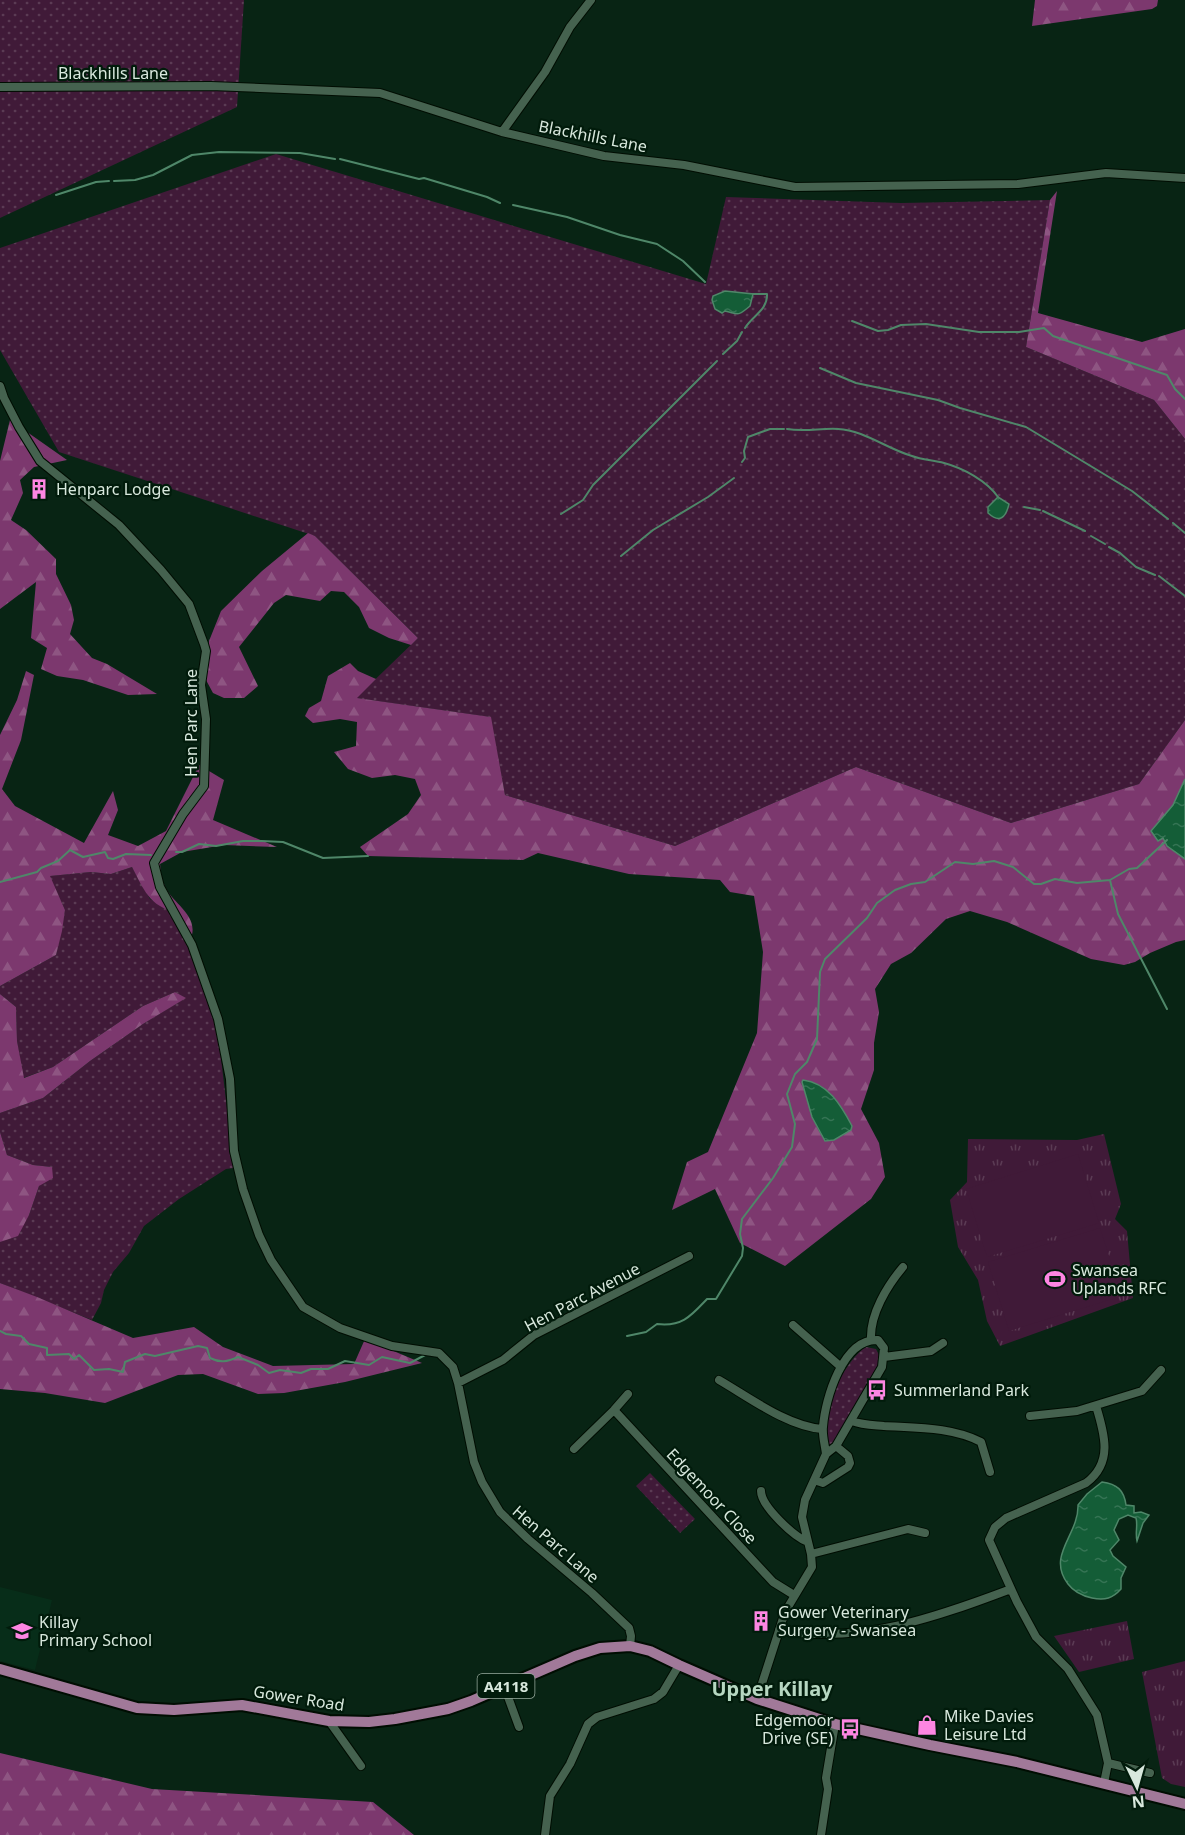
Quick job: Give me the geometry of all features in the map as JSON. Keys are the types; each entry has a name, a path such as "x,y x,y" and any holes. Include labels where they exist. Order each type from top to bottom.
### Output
{"main road":[{"name":"Gower Road","path":"0,1669 137,1708 174,1710 243,1705 329,1721 369,1722 427,1713 471,1701 575,1656 608,1647 630,1646 650,1650 757,1699 835,1724 1017,1762 1104,1783"},
{"name":"A4118","path":"1104,1783 1185,1804"}],"street":[{"path":"502,132 545,72 570,27 591,0"},
{"name":"Blackhills Lane","path":"0,87 211,86 380,93 502,132 604,156 684,165 795,186 1018,184 1106,173 1185,178"},
{"name":"Hen Parc Lane","path":"0,386 19,427 40,461 119,525 161,570 189,604 204,644 206,651 201,685 206,719 204,786 183,814 154,863 160,887 192,945 218,1019 230,1079 234,1151 243,1189 259,1235 272,1260 303,1307 340,1328 392,1346 439,1353 453,1366 474,1462 482,1482 500,1512 592,1593 628,1629 631,1636 630,1646"},
{"name":"Hen Parc Avenue","path":"458,1383 503,1360 534,1335 689,1256"},
{"path":"871,1339 873,1324 882,1299 891,1280 903,1267"},
{"path":"793,1325 841,1367"},
{"path":"757,1699 779,1630 794,1595 810,1572 811,1554 802,1517 804,1500 826,1454 836,1446 882,1367 884,1348 878,1340 871,1339 853,1349 833,1382 822,1428 826,1454"},
{"path":"884,1357 931,1351 943,1343"},
{"path":"1030,1416 1077,1411 1143,1391 1161,1370"},
{"path":"719,1380 791,1421 812,1428 822,1428"},
{"path":"574,1449 628,1394"},
{"path":"1096,1406 1105,1447 1102,1464 1096,1476 1086,1483 1006,1518 994,1527 989,1540 1036,1637 1068,1669 1097,1715 1108,1763 1104,1783"},
{"name":"Edgemoor Close","path":"614,1410 773,1582 794,1595"},
{"path":"852,1421 866,1425 967,1434 981,1442 990,1472"},
{"path":"814,1480 823,1483 848,1467 850,1463 848,1456 836,1446"},
{"path":"761,1491 761,1497 777,1517 800,1540 808,1542"},
{"path":"811,1554 908,1529 925,1533"},
{"path":"779,1630 799,1634 822,1634 900,1626 950,1612 1011,1589"},
{"path":"544,1835 550,1796 570,1764 588,1724 597,1717 654,1699 663,1692 679,1665"},
{"path":"504,1686 519,1727"},
{"path":"329,1721 361,1766"},
{"path":"821,1835 828,1789 826,1778 835,1724"},
{"path":"1108,1763 1150,1773"},
{"path":"828,1789 837,1791"}],"shaded area":[{"name":"Killay Primary School","path":"0,1587 52,1600 35,1670 0,1661"}],"green space":[{"path":"0,0 244,0 237,107 0,218"},
{"path":"1035,0 1158,0 1157,6 1152,9 1032,26"},
{"path":"276,154 706,284 726,197 901,203 1050,200 1026,347 1154,400 1185,439 1185,720 1139,784 1011,823 856,767 675,846 505,795 490,717 356,698 418,638 315,536 59,452 0,350 0,248"},
{"path":"1057,191 1038,313 1142,342 1185,329 1185,439 1154,400 1026,347 1050,200"},
{"path":"10,420 67,460 34,467 20,480 23,493 11,520 26,530 56,559 56,574 71,605 74,620 70,634 92,658 107,664 157,694 128,695 83,680 57,676 41,669 47,648 31,638 36,582 0,609 0,461"},
{"path":"308,533 315,536 418,638 411,645 369,628 359,607 344,592 331,591 320,601 286,595 274,603 239,647 258,686 244,698 224,698 213,693 206,680 209,641 221,611 262,571"},
{"path":"350,663 358,671 376,679 357,698 491,717 505,795 675,846 856,767 1011,823 1139,784 1185,720 1185,779 1173,805 1151,831 1163,838 1185,859 1185,940 1124,965 1091,959 1007,922 970,911 946,919 911,953 891,964 875,989 879,1012 874,1043 874,1070 861,1109 879,1143 885,1177 871,1199 785,1266 740,1243 715,1189 672,1210 687,1162 708,1152 757,1033 763,952 754,896 730,892 720,880 629,874 538,853 523,860 368,856 360,847 408,814 421,795 415,779 395,775 372,778 348,769 334,752 356,746 357,722 340,719 313,723 305,716 309,708 321,701 328,676"},
{"path":"26,671 34,675 21,740 2,789 15,806 84,843 113,791 118,810 108,835 138,846 166,831 199,765 224,780 213,820 277,847 224,845 182,852 160,864 162,880 167,890 191,920 192,935 176,911 160,906 148,896 132,867 111,874 91,872 50,876 65,910 56,955 0,986 0,735 17,700"},
{"path":"132,867 150,899 169,910 194,959 207,996 218,1033 234,1168 226,1169 179,1199 144,1226 129,1253 113,1272 92,1320 0,1283 0,1242 29,1215 39,1186 52,1167 33,1165 7,1155 0,1132 0,1113 43,1098 90,1061 185,998 175,992 143,1006 53,1067 23,1078 17,1041 16,1007 0,994 0,986 56,955 65,910 49,876 91,872 111,874"},
{"path":"175,992 186,998 143,1024 90,1061 43,1098 0,1113 0,994 16,1007 17,1041 24,1078 53,1067 143,1006"},
{"path":"0,1132 7,1155 33,1165 52,1167 53,1178 39,1186 29,1215 18,1236 0,1242"},
{"path":"1104,1134 1121,1204 1115,1219 1127,1231 1133,1298 1000,1346 987,1321 978,1280 958,1247 950,1200 967,1182 968,1139 1077,1140"},
{"path":"1078,1154 1099,1223 987,1257 966,1189"},
{"name":"Swansea Uplands RFC","path":"1100,1228 1122,1296 1009,1331 988,1262"},
{"path":"0,1283 133,1338 194,1327 223,1347 273,1366 354,1364 365,1339 422,1363 345,1382 284,1393 258,1394 203,1374 178,1375 105,1403 45,1393 0,1389"},
{"path":"866,1347 876,1349 879,1364 834,1443 829,1445 826,1422 834,1392 849,1365"},
{"path":"650,1473 695,1519 680,1533 636,1486"},
{"path":"1127,1621 1134,1659 1079,1672 1054,1636"},
{"path":"1185,1661 1185,1787 1171,1784 1162,1778 1142,1672"},
{"path":"0,1753 152,1789 373,1802 414,1835 0,1835"}],"water":[{"path":"725,291 753,294 750,306 738,314 725,311 722,313 715,309 713,296"},
{"path":"998,497 1009,504 1002,518 996,518 988,513 988,507"},
{"path":"1185,779 1185,859 1167,846 1163,838 1158,841 1151,831 1173,805"},
{"path":"803,1080 820,1086 833,1096 848,1118 852,1126 851,1130 834,1140 825,1141 812,1117"},
{"path":"1102,1482 1112,1484 1119,1489 1124,1495 1126,1505 1134,1506 1134,1513 1141,1512 1149,1515 1143,1523 1137,1541 1136,1518 1128,1515 1119,1519 1114,1530 1119,1540 1110,1550 1113,1556 1126,1567 1121,1578 1121,1589 1112,1597 1105,1599 1085,1596 1073,1589 1062,1574 1060,1564 1065,1545 1074,1526 1078,1505"}],"waterway":[{"path":"114,181 135,180 153,175 192,155 219,152 300,153 335,159"},
{"path":"340,159 419,179 424,178 500,203"},
{"path":"56,195 96,182 109,181"},
{"path":"513,205 567,217 620,235 657,244 683,261 705,282"},
{"path":"745,328 767,300 767,294 753,294"},
{"path":"852,321 878,331 901,325 926,324 979,332 1019,332 1044,328 1053,336 1167,375 1175,389 1185,399"},
{"path":"723,354 737,341 742,332"},
{"path":"561,514 583,500 593,485 717,361"},
{"path":"820,368 856,383 938,400 1026,427 1132,491 1168,519"},
{"path":"742,462 745,458 744,451 748,437 770,429 784,429"},
{"path":"787,429 848,430 903,453 959,468 981,481 998,497"},
{"path":"621,556 653,530 708,497 734,478"},
{"path":"1024,507 1040,510"},
{"path":"1043,511 1085,531"},
{"path":"1173,523 1185,533"},
{"path":"1091,536 1105,544"},
{"path":"1109,547 1136,567 1155,575"},
{"path":"1159,576 1185,596"},
{"path":"627,1336 646,1332 657,1324 680,1322 691,1315 707,1299 716,1299 742,1256 740,1234 742,1219 773,1178 792,1147 795,1124 787,1094 795,1074 807,1062 817,1039 820,972 825,959 867,918 877,903 895,890 925,882 955,862 973,864 994,861 1013,867 1034,884 1055,879 1077,883 1110,880 1129,869 1137,868 1167,840"},
{"path":"176,852 182,852 199,844 216,846 243,841 262,841 283,842 323,858 368,856"},
{"path":"0,882 37,872 58,861 70,850 83,857 105,852 108,858 113,859 126,854 151,855"},
{"path":"1110,880 1118,914 1167,1009"},
{"path":"0,1331 21,1336 29,1344 47,1348 47,1355 69,1354 74,1359 79,1355 94,1370 109,1369 123,1372 125,1362 145,1354 155,1356 198,1346 207,1348 210,1358 214,1360 224,1361 238,1357 258,1365 269,1373 280,1370 301,1373 311,1369 328,1369 345,1361 369,1365 382,1357 410,1363 427,1354"}],"place":[{"name":"Henparc Lodge","path":"39,489"},
{"name":"Swansea Uplands RFC","path":"1055,1279"},
{"name":"Summerland Park","path":"877,1390"},
{"name":"Gower Veterinary Surgery - Swansea","path":"761,1621"},
{"name":"Killay Primary School","path":"22,1631"},
{"name":"Mike Davies Leisure Ltd","path":"927,1725"},
{"name":"Edgemoor Drive (SE)","path":"850,1729"}],"district":[{"name":"Upper Killay","path":"772,1688"}]}
